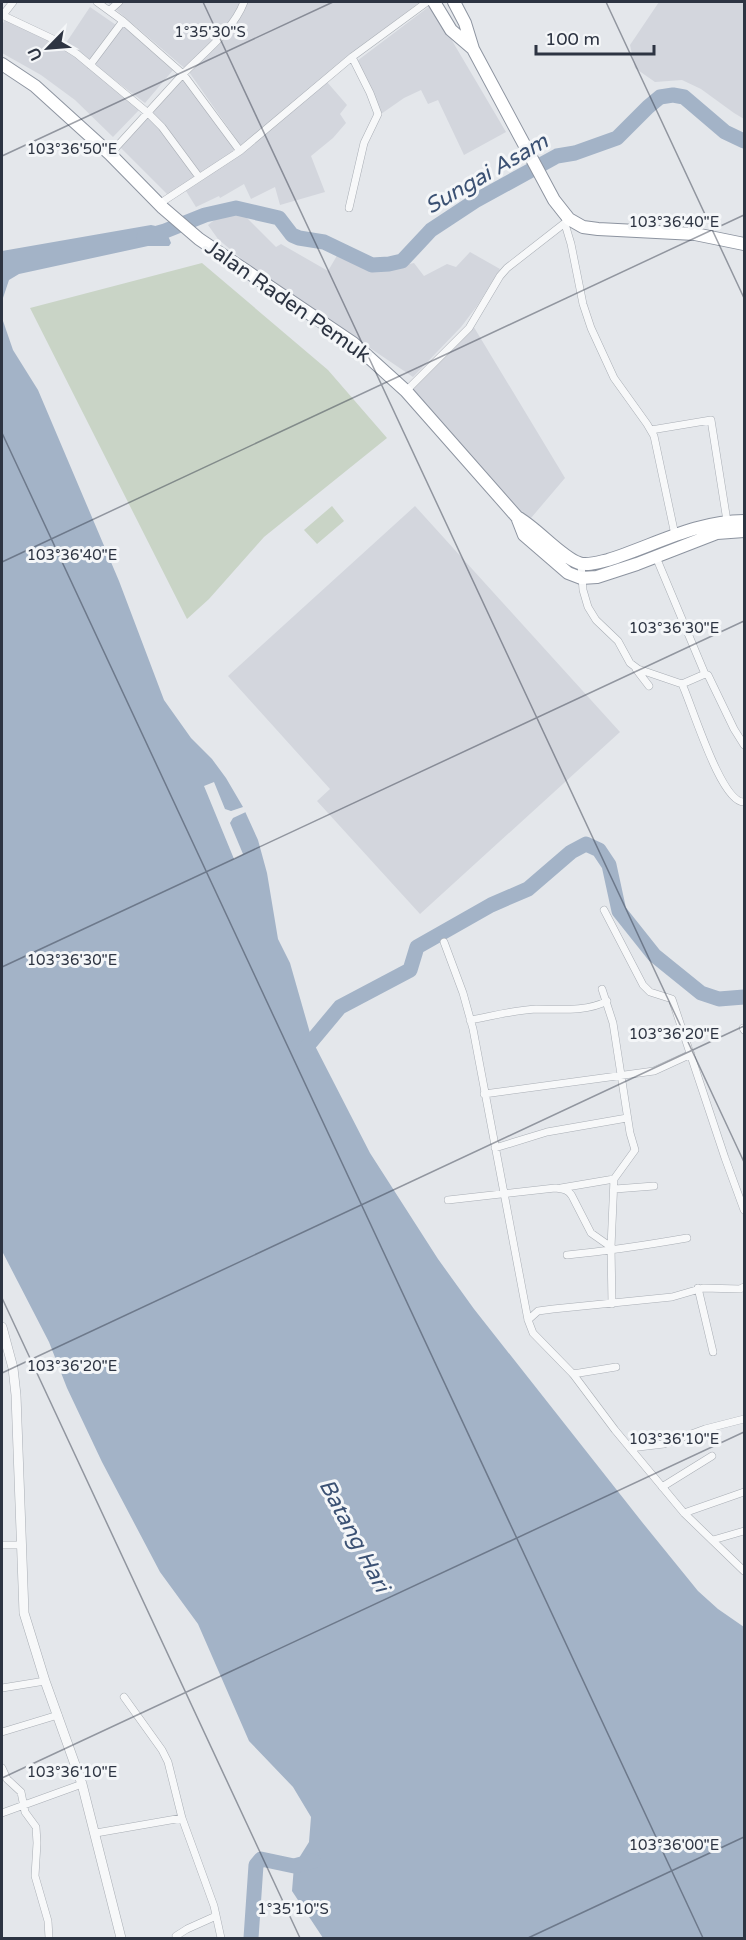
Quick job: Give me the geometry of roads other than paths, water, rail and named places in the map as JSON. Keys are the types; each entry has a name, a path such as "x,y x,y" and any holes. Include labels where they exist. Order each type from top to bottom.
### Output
{"highway":[{"path":"434,2 451,30 473,49"},
{"path":"454,2 465,23 473,49 540,177 567,221 590,228 695,234 744,244"},
{"name":"Jalan Raden Pemuk","path":"2,64 35,86 199,239 354,342 406,391 517,517 524,535 568,573 581,578"},
{"name":"Jalan Raden Pemuk","path":"2,73 31,91 46,97"},
{"name":"Jalan Raden Pemuk","path":"517,517 531,524 562,552 581,564"},
{"path":"581,564 608,560 675,535 726,521 744,520"},
{"path":"581,578 597,577 717,533 744,531"}],"street":[{"path":"13,2 2,16 66,46 90,65 162,127 200,177"},
{"path":"97,2 110,10 183,74 240,151"},
{"path":"110,10 119,2"},
{"path":"110,154 183,74 217,41 242,9 244,2"},
{"path":"161,206 240,151 352,57 427,2"},
{"path":"90,65 123,21"},
{"path":"349,208 364,143 378,114 352,57"},
{"path":"406,391 469,328 507,268 567,221 583,304 591,328 614,378 651,430 657,447 675,535"},
{"path":"651,430 711,420 726,521"},
{"path":"656,557 705,674 708,675 744,745"},
{"path":"581,564 585,599 592,614 618,641 649,686"},
{"path":"634,666 682,684 705,674"},
{"path":"682,684 723,785 737,800 744,802"},
{"path":"604,910 643,985 650,992 672,999 744,1210"},
{"path":"444,942 463,993 470,1020 528,1320 533,1333 573,1374 684,1513 744,1571"},
{"path":"602,989 613,1023 627,1118 635,1150 614,1179 611,1249 612,1304"},
{"path":"470,1020 535,1009 589,1007 607,1001"},
{"path":"484,1094 654,1071 691,1054"},
{"path":"495,1148 547,1132 627,1118"},
{"path":"448,1200 559,1188 614,1179"},
{"path":"615,1189 654,1186"},
{"path":"559,1188 571,1194 591,1233 611,1249"},
{"path":"567,1255 687,1238"},
{"path":"528,1320 538,1311 672,1297 698,1288 740,1289 744,1287"},
{"path":"698,1288 713,1352"},
{"path":"2,1327 13,1368 16,1395 24,1613 45,1681 82,1784 121,1938"},
{"path":"573,1374 616,1367"},
{"path":"630,1448 664,1444 705,1429 744,1419"},
{"path":"662,1487 711,1456"},
{"path":"684,1513 744,1492"},
{"path":"713,1540 744,1531"},
{"path":"2,1545 20,1545"},
{"path":"2,1688 45,1681"},
{"path":"124,1697 168,1762 182,1818 216,1916 221,1938"},
{"path":"2,1732 58,1715"},
{"path":"2,1771 21,1792 25,1812 36,1827 35,1876 48,1921 49,1938"},
{"path":"2,1813 82,1784"},
{"path":"96,1833 182,1818"},
{"path":"176,1936 216,1916"}],"water":[{"path":"151,225 161,228 166,233 171,243 169,246 148,246 19,274 9,280 2,301 2,251"},
{"name":"Batang Hari","path":"2,318 13,350 38,390 119,581 164,700 191,738 212,759 226,778 243,807 258,840 267,873 278,939 290,963 312,1040 370,1153 438,1259 474,1309 642,1522 698,1591 718,1609 744,1627 744,1938 323,1938 292,1891 294,1866 309,1842 311,1817 293,1787 249,1741 198,1624 160,1572 102,1462 67,1388 49,1342 2,1251"}],"waterway":[{"name":"Sungai Asam","path":"144,237 205,215 236,208 279,218 292,235 324,242 372,265 389,264 402,261 431,230 475,201 557,156 575,153 617,138 660,97 673,95 684,97 725,132 744,141"},
{"path":"300,1055 340,1007 410,970 417,947 491,905 528,889 571,852 586,844 599,850 609,865 619,911 654,955 701,993 719,999 744,997"},
{"path":"251,1938 256,1865 261,1859 294,1866 313,1861"}]}
